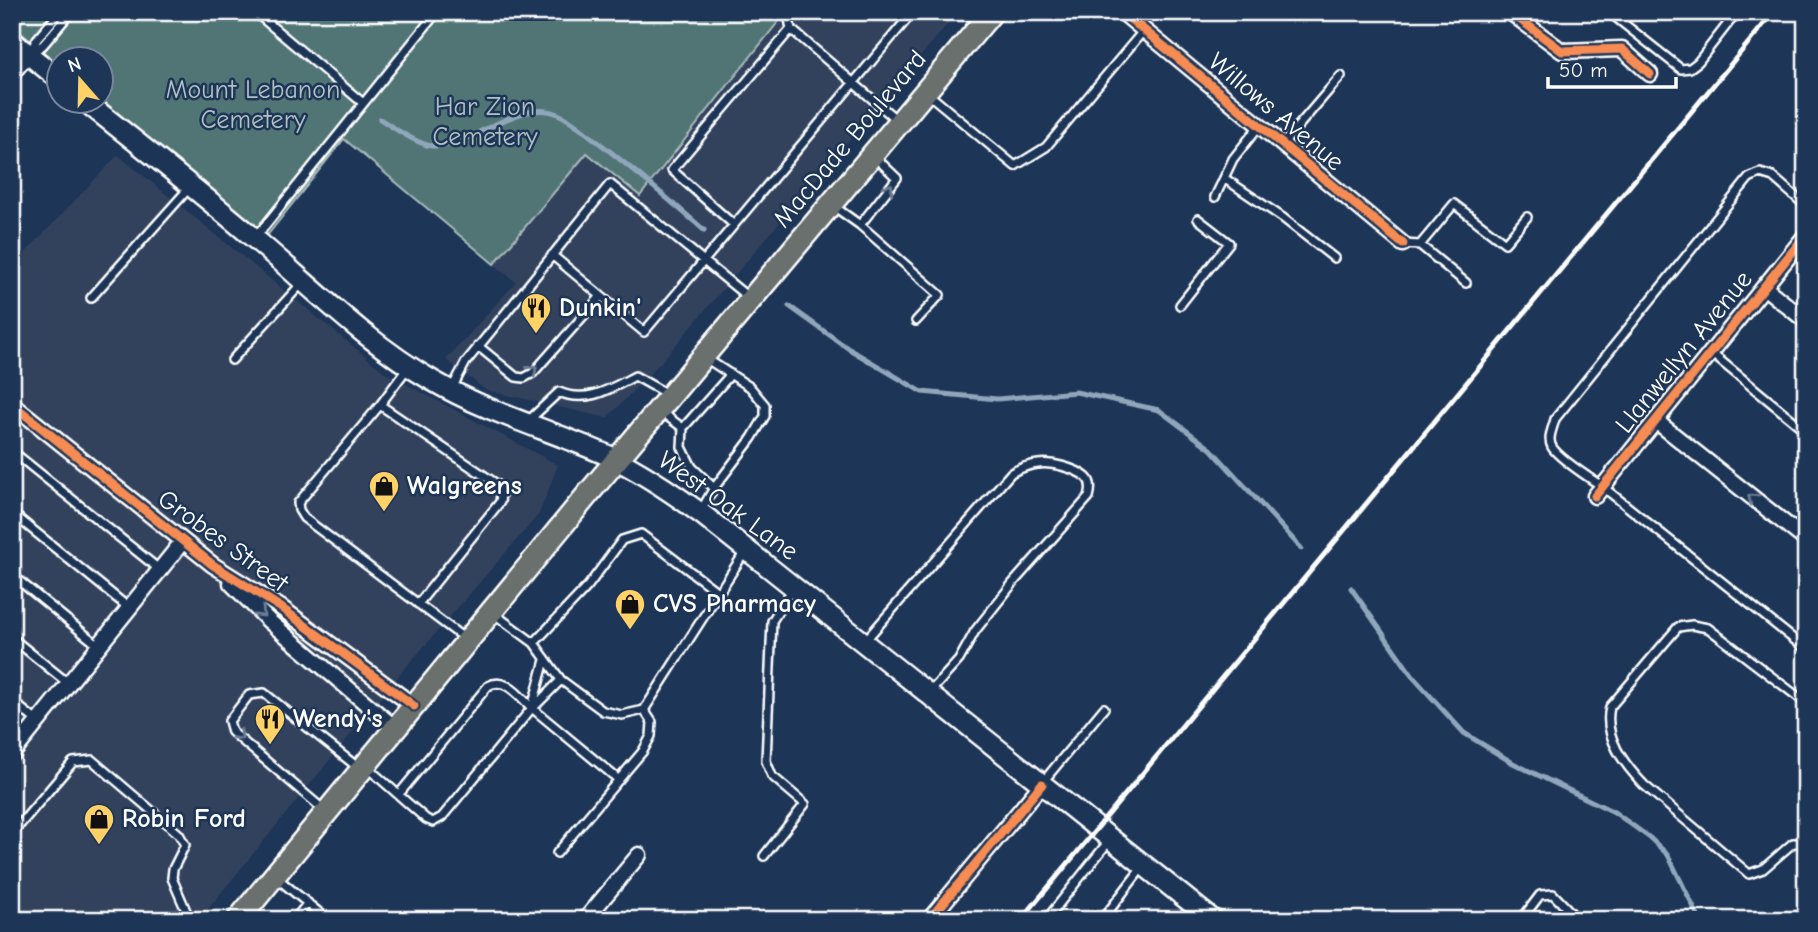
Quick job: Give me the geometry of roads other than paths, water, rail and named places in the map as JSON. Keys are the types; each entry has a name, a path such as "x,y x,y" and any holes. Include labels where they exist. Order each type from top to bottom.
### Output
{"main road":[{"name":"MacDade Boulevard","path":"752,301 992,12"},
{"path":"12,41 46,68"},
{"name":"West Oak Lane","path":"103,116 254,239 362,333 409,366 451,390 617,461 669,490 700,512 1213,920"},
{"path":"238,920 752,301"}],"street":[{"name":"Willows Avenue","path":"1122,12 1403,244"},
{"path":"1510,12 1562,51 1622,49 1650,74"},
{"path":"12,74 29,54"},
{"name":"Llanwellyn Avenue","path":"1599,492 1806,235"},
{"path":"1764,287 1806,321"},
{"name":"Grobes Street","path":"13,405 213,565 269,621 396,729"},
{"path":"1656,421 1806,540"},
{"path":"12,754 183,541"},
{"name":"Grobes Street","path":"213,565 280,607 414,706"},
{"path":"929,920 1042,784"},
{"path":"585,920 639,855"}],"lane":[{"path":"29,54 37,39 60,12"},
{"path":"29,54 43,45 71,12"},
{"path":"256,12 363,103"},
{"path":"254,239 437,12"},
{"path":"794,12 789,19 791,29 900,122"},
{"path":"552,254 644,332 913,12"},
{"path":"1609,12 1681,69 1690,68 1698,62 1737,12"},
{"path":"734,225 672,170 791,29"},
{"path":"925,92 1015,166 1046,147 1144,30"},
{"path":"1281,145 1341,76"},
{"path":"1215,197 1233,159 1259,126"},
{"path":"860,225 897,178 873,155"},
{"path":"1806,206 1773,177 1760,173 1749,178 1555,419 1550,435 1552,447 1599,492 1806,649"},
{"path":"1224,178 1283,218 1334,258"},
{"path":"451,390 478,346 610,184 752,301"},
{"path":"90,298 190,186"},
{"path":"1420,246 1454,204 1505,243 1527,217"},
{"path":"832,205 860,225 940,295 916,321"},
{"path":"1180,305 1229,243 1198,219"},
{"path":"1403,244 1420,246 1466,283"},
{"path":"232,359 303,281"},
{"path":"478,346 516,377 524,378 533,373 601,296"},
{"path":"1710,353 1806,431"},
{"path":"700,512 765,416 765,405 750,387 704,357"},
{"path":"409,366 298,503 299,510 304,518 469,641"},
{"path":"714,488 692,467 682,447 683,428 731,374"},
{"path":"527,423 559,392 570,397 585,397 606,392 635,376 665,404 683,428"},
{"path":"380,405 498,485 501,494 500,502 418,604"},
{"path":"12,451 160,570"},
{"path":"864,642 1011,472 1040,463 1086,477 1091,490 1089,497 1013,583 975,631 959,660 929,693"},
{"path":"12,513 129,608"},
{"path":"534,643 588,586 622,540 640,534 719,593"},
{"path":"493,612 534,643 561,680 603,711 622,715 644,710 746,549"},
{"path":"12,575 99,646"},
{"path":"764,856 805,804 772,776 766,761 772,621 795,587"},
{"path":"1806,703 1709,628 1692,625 1678,627 1610,707 1608,720 1616,748 1631,772 1749,874 1763,869 1793,843 1806,843"},
{"path":"12,638 69,684"},
{"path":"532,708 545,660"},
{"path":"327,813 232,732 229,722 249,695 264,693 433,822 443,817 532,708 561,680"},
{"path":"399,794 488,686 496,681 504,683 619,780"},
{"path":"12,701 38,722"},
{"path":"1042,784 1104,708"},
{"path":"557,853 643,751 650,736 652,722 644,710"},
{"path":"12,835 73,762 92,760 180,834 185,845 173,869 172,878 190,920"},
{"path":"1046,920 1111,838"},
{"path":"1102,920 1144,864"},
{"path":"274,876 328,920"},
{"path":"1521,920 1540,895 1553,894 1577,920"},
{"path":"294,920 308,903"}],"waterway":[{"path":"380,119 413,139 432,146 462,140 526,112 558,114 602,145 704,230"},
{"path":"789,306 849,349 922,392 997,399 1076,392 1159,410 1211,449 1301,548"},
{"path":"1351,588 1414,678 1464,733 1513,763 1614,812 1650,838 1668,855 1700,920"}],"railway":[{"path":"1021,920 1774,12"}],"place":[{"name":"Dunkin'","path":"536,335"},
{"name":"Walgreens","path":"384,513"},
{"name":"CVS Pharmacy","path":"630,631"},
{"name":"Wendy's","path":"270,746"},
{"name":"Robin Ford","path":"99,846"}],"park label":[{"name":"Mount Lebanon Cemetery","path":"253,105"},
{"name":"Har Zion Cemetery","path":"485,122"}]}
